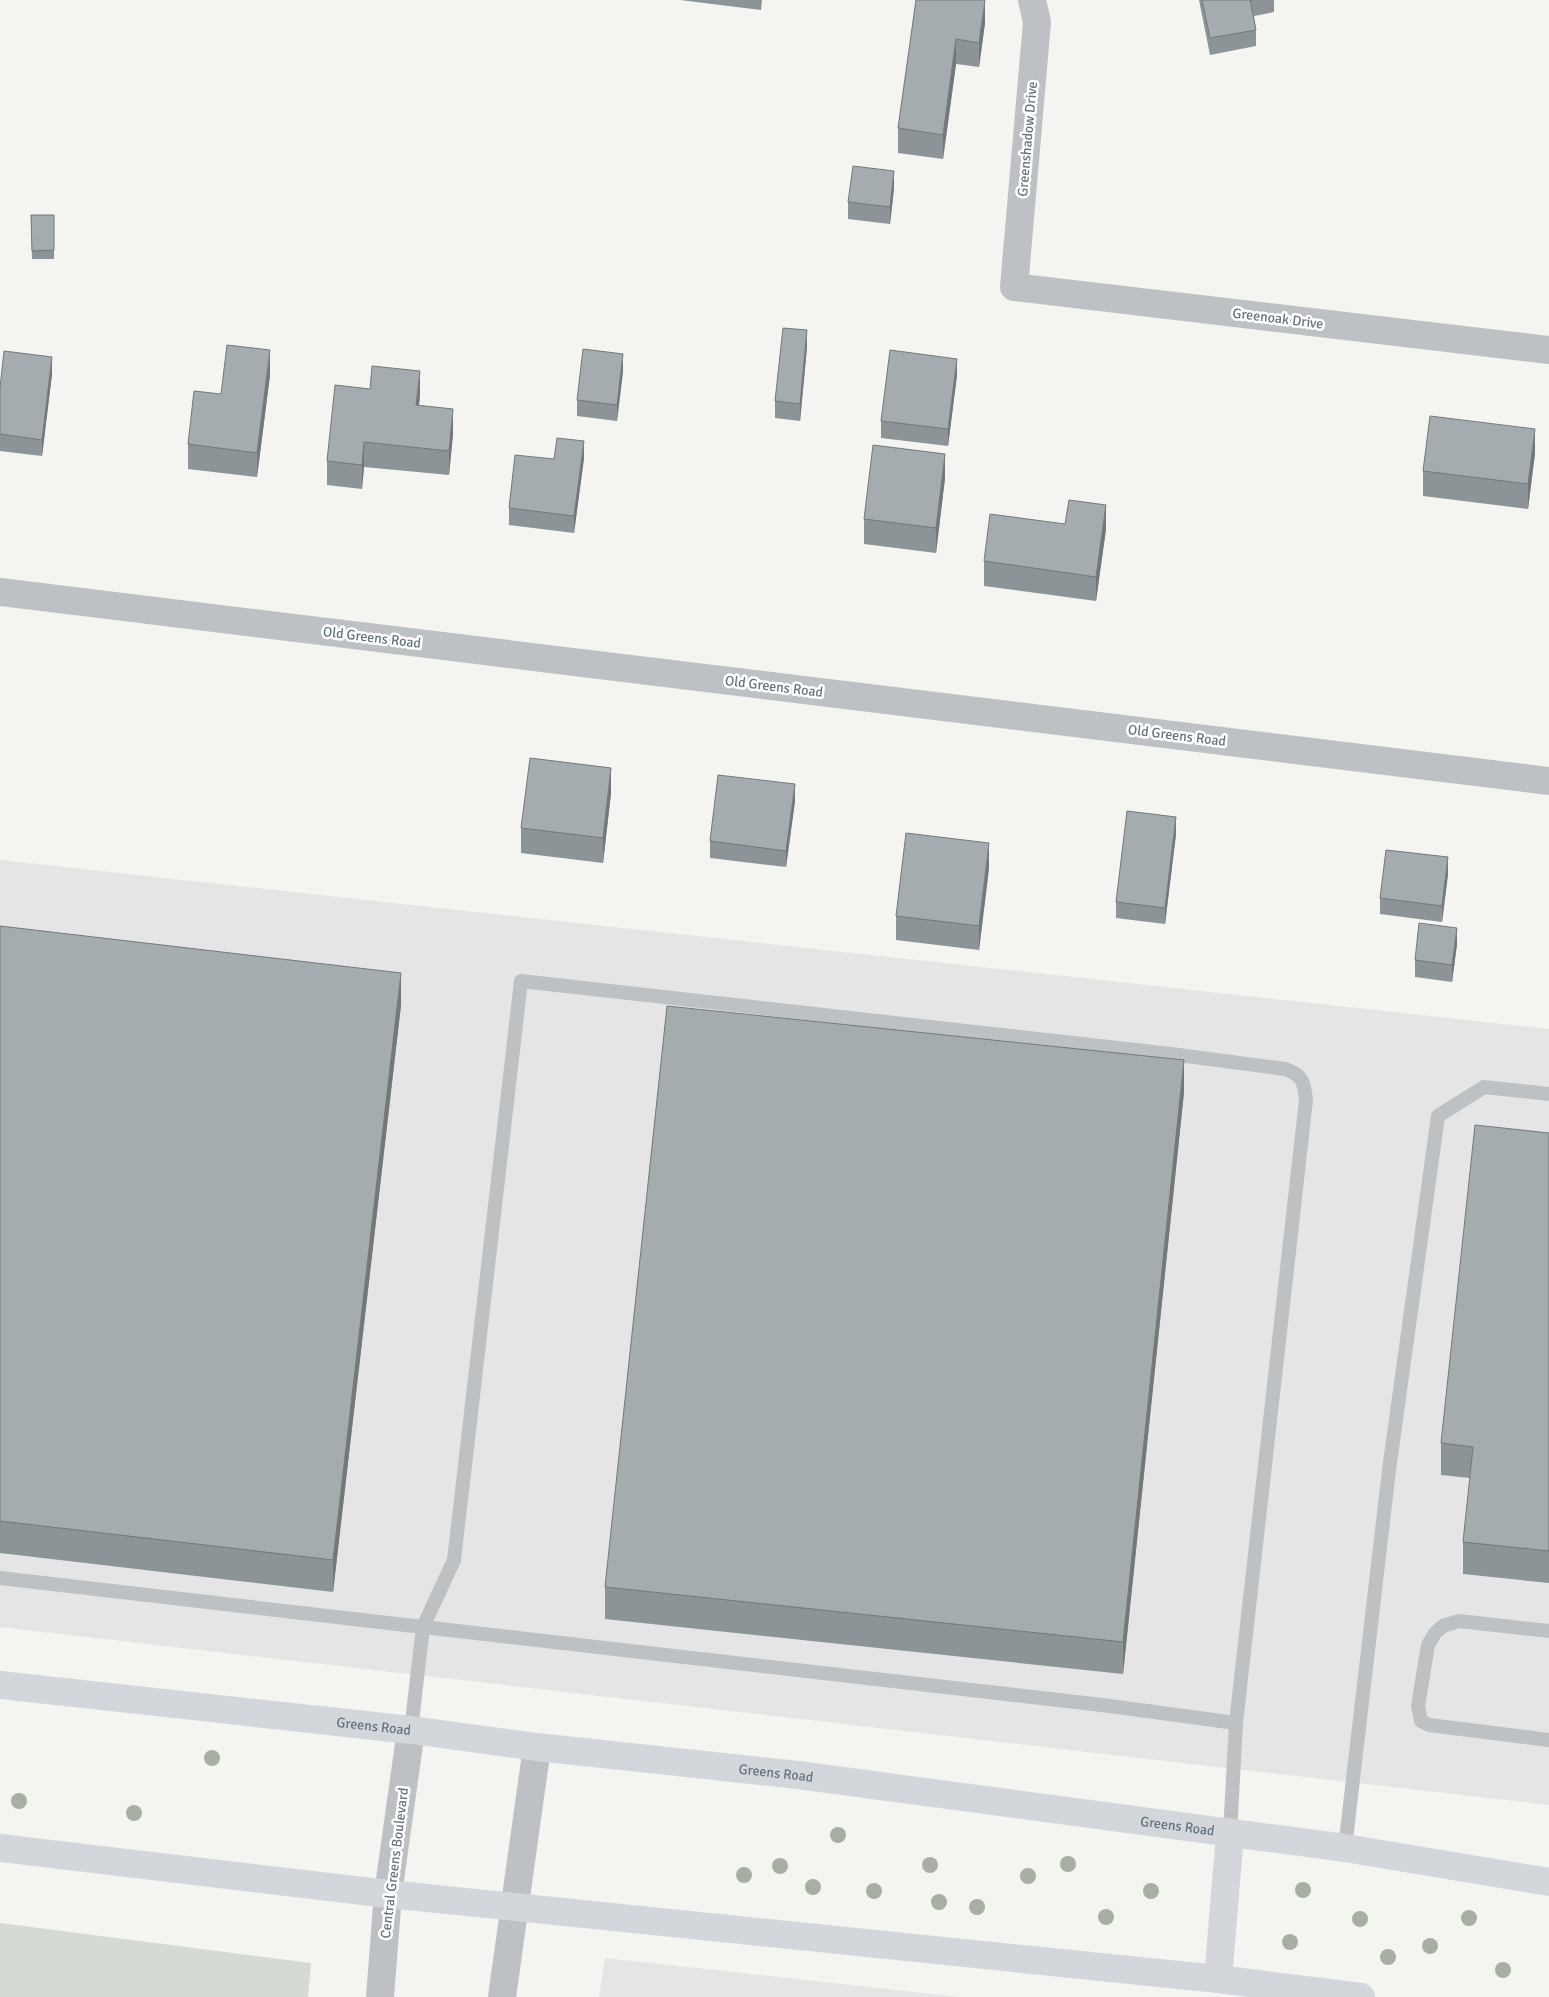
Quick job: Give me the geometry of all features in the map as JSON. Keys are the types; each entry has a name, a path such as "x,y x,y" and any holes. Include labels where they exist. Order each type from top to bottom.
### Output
{"main road":[{"name":"Greens Road","path":"0,1685 798,1775 1345,1848 1549,1882"},
{"path":"1218,1979 1230,1834"},
{"path":"0,1848 388,1894 1218,1979 1361,1997"}],"street":[{"name":"Greenshadow Drive","path":"1014,279 1037,22 1032,0"},
{"name":"Greenoak Drive","path":"1014,279 1014,287 1549,350"},
{"name":"Old Greens Road","path":"0,592 1549,780"},
{"name":"Central Greens Boulevard","path":"380,1997 388,1894 411,1730"},
{"path":"502,1997 537,1747"}],"lane":[{"path":"411,1730 423,1627 454,1560 521,981 1171,1054 1285,1069 1297,1073 1304,1083 1306,1100 1236,1722 1230,1834"},
{"path":"1345,1848 1389,1470 1438,1116 1484,1087 1549,1094"},
{"path":"0,1578 1236,1722"},
{"path":"1549,1631 1459,1621 1443,1626 1435,1633 1428,1645 1418,1706 1421,1721 1429,1725 1549,1740"}],"shaded area":[{"path":"0,860 1549,1029 1549,1805 0,1627"},
{"path":"0,1923 311,1963 308,1997 0,1997"},
{"path":"605,1958 959,1997 599,1997"}],"building":[{"path":"916,0 985,0 979,43 956,39 943,135 898,128"},
{"path":"1202,0 1250,0 1256,30 1210,38"},
{"path":"853,166 894,171 890,207 848,202"},
{"path":"31,215 54,215 54,250 32,251"},
{"path":"783,328 807,330 800,404 775,401"},
{"path":"227,345 270,350 257,453 188,444 194,391 221,394"},
{"path":"583,349 623,354 617,405 577,400"},
{"path":"890,350 957,359 948,429 881,421"},
{"path":"4,351 52,357 42,440 0,434 0,388"},
{"path":"372,366 420,371 416,405 453,409 449,451 364,442 362,465 327,461 335,385 370,389"},
{"path":"1430,416 1535,429 1528,484 1423,471"},
{"path":"557,438 584,441 574,516 509,508 515,455 554,459"},
{"path":"873,445 945,454 936,528 864,519"},
{"path":"1069,500 1106,505 1096,577 984,561 990,514 1065,524"},
{"path":"530,758 611,768 603,838 521,828"},
{"path":"718,775 795,784 786,851 710,841"},
{"path":"1127,811 1176,817 1165,908 1116,902"},
{"path":"906,833 989,843 979,926 896,916"},
{"path":"1386,850 1448,857 1442,906 1380,898"},
{"path":"1419,923 1457,928 1452,965 1415,960"},
{"path":"0,926 401,973 333,1560 0,1521"},
{"path":"667,1006 1184,1060 1123,1642 605,1587"},
{"path":"1475,1125 1549,1133 1549,1551 1463,1542 1473,1447 1441,1443"}]}
